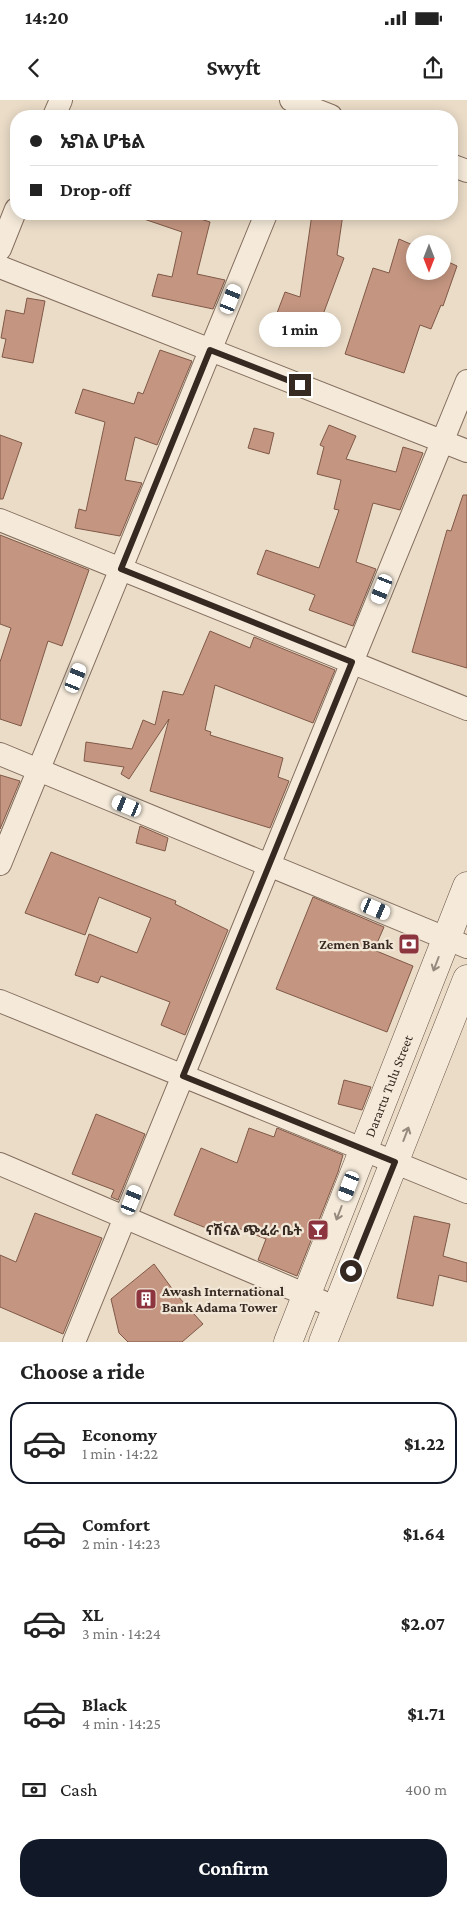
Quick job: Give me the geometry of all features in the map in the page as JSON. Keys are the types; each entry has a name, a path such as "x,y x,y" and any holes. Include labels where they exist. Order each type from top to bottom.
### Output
{"main road":[{"name":"Darartu Tulu Street","path":"288,1342 364,1149 457,942 467,886"},
{"path":"324,1342 467,979"}],"street":[{"path":"0,249 12,220"},
{"path":"0,864 264,220"},
{"path":"0,267 467,451"},
{"path":"74,1342 467,381"},
{"path":"0,520 467,709"},
{"path":"0,754 457,942"},
{"path":"0,1001 467,1192"},
{"path":"0,1164 337,1308"}],"building":[{"path":"147,220 204,220 210,222 197,274 225,280 213,309 152,296 158,274 172,277 182,232"},
{"path":"311,220 342,220 337,255 344,258 315,336 274,321 285,292 300,297"},
{"path":"399,239 406,242 406,280 451,280 451,263 457,266 443,306 441,305 431,329 420,325 404,373 345,354 373,268 389,273"},
{"path":"27,298 45,301 33,363 2,357 6,339 1,338 6,310 24,314"},
{"path":"160,350 192,361 157,445 135,437 125,480 142,483 120,536 75,528 79,509 86,511 105,422 75,413 83,389 134,404 138,392 143,394"},
{"path":"329,425 356,436 346,459 396,472 403,447 423,453 400,510 373,503 356,562 376,569 353,626 309,610 315,595 257,574 266,550 319,568 339,510 334,509 341,480 317,474 324,447 320,445"},
{"path":"254,428 274,433 269,454 248,448"},
{"path":"0,435 22,443 3,499 0,499"},
{"path":"463,495 467,495 467,668 412,652 447,530 451,531"},
{"path":"0,535 89,570 62,646 48,641 21,726 0,719 0,662 11,628 0,624"},
{"path":"210,631 250,648 254,637 335,670 313,723 215,685 205,730 211,732 210,735 283,758 278,777 289,781 270,828 150,791 169,719 129,779 121,774 124,767 84,761 86,742 132,749 143,720 155,725 163,691 183,695"},
{"path":"0,775 20,781 0,829"},
{"path":"140,826 168,838 165,851 136,843"},
{"path":"51,852 176,901 175,904 228,930 185,1035 161,1025 170,1002 101,976 98,983 75,975 89,934 137,953 151,918 99,897 85,935 25,913"},
{"path":"313,897 384,927 374,950 413,966 387,1032 276,989"},
{"path":"344,1080 371,1087 362,1110 338,1104"},
{"path":"96,1114 145,1134 118,1200 111,1197 114,1190 72,1174"},
{"path":"249,1128 274,1137 277,1128 343,1155 297,1276 258,1260 266,1239 220,1221 216,1232 174,1215 201,1148 237,1163"},
{"path":"35,1213 102,1238 63,1334 0,1307 0,1255 16,1262"},
{"path":"414,1216 450,1224 443,1256 467,1263 467,1282 439,1275 433,1306 397,1298"},
{"name":"Awash International Bank Adama Tower","path":"154,1264 176,1294 203,1324 182,1342 128,1342 119,1333 111,1299"}],"place":[{"name":"Zemen Bank","path":"409,944"},
{"name":"ናሽናል ጭፈራ ቤት","path":"318,1230"},
{"name":"Awash International Bank Adama Tower","path":"146,1299"}],"route":[{"path":"300,385 210,350 121,569 352,662 183,1076 395,1162 351,1271"}]}
